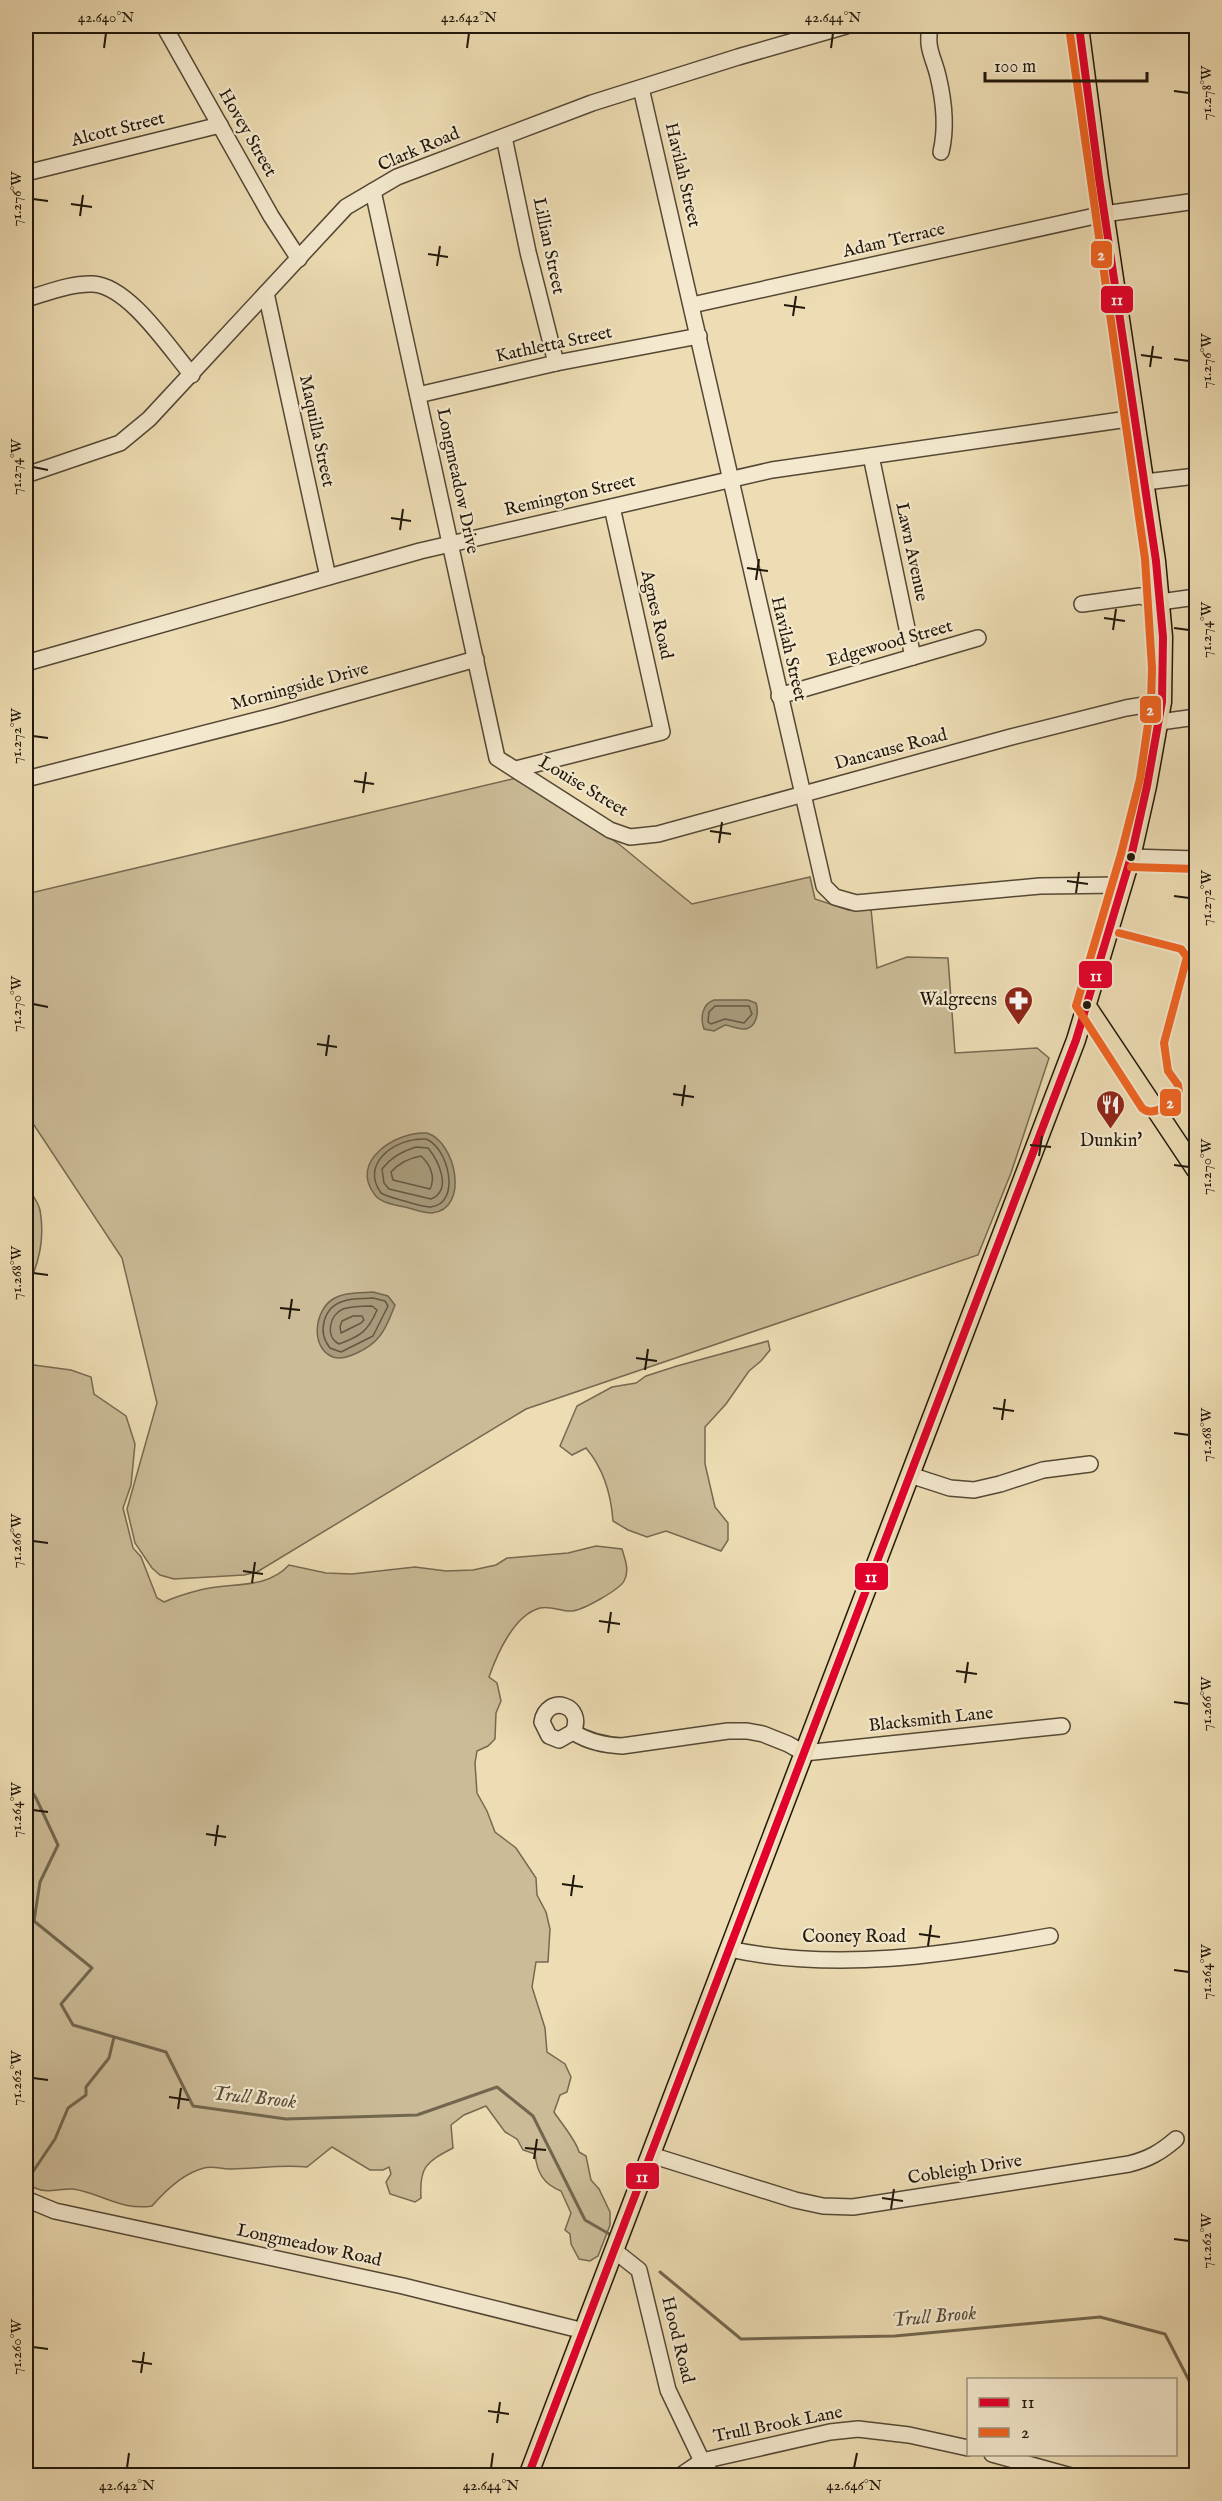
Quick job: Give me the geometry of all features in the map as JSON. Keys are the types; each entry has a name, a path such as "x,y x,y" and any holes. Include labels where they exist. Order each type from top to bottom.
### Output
{"main road":[{"path":"528,2475 1076,1040 1131,857 1160,722 1163,637 1156,561 1104,214 1079,26"},
{"path":"1086,1005 1197,1170"}],"street":[{"name":"Hovey Street","path":"164,26 298,259"},
{"name":"Clark Road","path":"26,475 120,443 149,419 192,375 346,207 397,177 592,103 800,32 846,26"},
{"path":"930,26 930,54 937,72 944,116 945,135 941,152"},
{"name":"Havilah Street","path":"641,88 824,886 831,895 842,900 853,903 872,903 1040,886 1122,885"},
{"name":"Alcott Street","path":"26,173 220,124"},
{"name":"Lillian Street","path":"504,137 556,363"},
{"name":"Longmeadow Drive","path":"373,191 497,758 516,769"},
{"name":"Adam Terrace","path":"692,305 1104,214 1197,201"},
{"path":"26,299 78,286 106,286 132,303 192,375"},
{"name":"Maquilla Street","path":"266,293 328,577"},
{"name":"Kathletta Street","path":"418,395 556,363 699,336"},
{"name":"Remington Street","path":"26,663 450,544 730,479 772,470 1135,418"},
{"name":"Lawn Avenue","path":"871,456 914,657"},
{"path":"1144,482 1197,476"},
{"name":"Agnes Road","path":"516,769 662,732 612,507"},
{"path":"1082,604 1140,596 1160,602 1197,597"},
{"name":"Edgewood Street","path":"779,696 978,638"},
{"name":"Morningside Drive","path":"26,779 277,715 476,659"},
{"name":"Dancause Road","path":"630,837 658,834 1011,737 1126,708 1162,702"},
{"path":"1160,722 1197,717"},
{"name":"Louise Street","path":"516,769 610,830 630,837"},
{"path":"1131,857 1197,859"},
{"path":"910,1475 950,1488 974,1490 1042,1470 1090,1464"},
{"name":"Blacksmith Lane","path":"804,1753 1062,1726"},
{"path":"573,1732 598,1743 622,1746 728,1731 747,1731 763,1734 804,1753"},
{"name":"Cooney Road","path":"729,1949 757,1955 890,1960 978,1949 1050,1936"},
{"name":"Cobleigh Drive","path":"651,2154 795,2200 823,2206 853,2206 1129,2164 1148,2159 1176,2139"},
{"name":"Longmeadow Road","path":"26,2199 56,2211 404,2286 584,2331"},
{"name":"Hood Road","path":"615,2251 639,2270 668,2390 702,2461 713,2475"},
{"name":"Trull Brook Lane","path":"680,2475 702,2461 830,2432 858,2430 909,2435 967,2448"},
{"path":"1000,2456 1071,2475"}],"shaded area":[{"path":"521,777 620,845 692,904 810,877 815,899 848,910 871,909 877,968 907,957 948,958 955,1053 1037,1048 1049,1058 1011,1173 978,1255 526,1409 257,1572 244,1575 174,1579 160,1575 152,1568 135,1543 127,1509 157,1403 122,1258 26,1113 26,894"},
{"path":"26,1185 39,1207 42,1231 37,1261 26,1289"},
{"path":"768,1341 770,1350 749,1371 726,1404 705,1427 705,1464 715,1507 728,1523 728,1540 721,1551 666,1531 647,1537 613,1521 606,1482 598,1464 586,1448 572,1455 560,1446 577,1406 612,1387 636,1383 646,1376 677,1366"},
{"path":"26,1364 71,1370 91,1377 94,1394 126,1416 135,1444 131,1485 123,1508 133,1548 141,1557 157,1598 164,1602 200,1590 259,1582 280,1573 289,1565 326,1573 352,1574 415,1567 446,1571 473,1570 496,1565 507,1558 568,1553 596,1546 622,1549 627,1573 621,1585 577,1610 568,1611 544,1607 531,1612 522,1618 508,1636 489,1677 497,1683 501,1701 496,1713 495,1739 488,1746 477,1751 475,1763 477,1793 495,1832 516,1848 536,1878 537,1895 546,1912 550,1929 548,1962 536,1962 532,1987 545,2028 547,2052 565,2064 571,2077 567,2092 560,2095 554,2112 572,2137 579,2152 586,2156 591,2180 599,2189 610,2212 610,2225 598,2256 590,2261 579,2259 571,2244 570,2234 565,2230 571,2213 561,2191 545,2181 539,2172 535,2154 523,2150 517,2139 505,2132 486,2106 464,2115 451,2125 453,2148 436,2157 426,2167 421,2179 421,2198 415,2202 390,2194 386,2182 391,2174 389,2167 383,2170 370,2170 332,2147 307,2167 229,2169 211,2167 197,2170 182,2178 152,2206 121,2204 73,2189 40,2190 26,2179"}],"water":[{"path":"714,1000 748,1000 756,1003 755,1022 746,1029 725,1025 714,1031 704,1029 703,1012"},
{"path":"427,1133 437,1139 451,1161 455,1175 455,1188 451,1200 444,1209 432,1213 384,1202 378,1198 368,1182 368,1171 372,1160 380,1150 402,1137"},
{"path":"373,1292 388,1296 395,1305 381,1335 375,1342 351,1356 333,1357 321,1346 318,1338 317,1329 322,1312 333,1299 342,1295"}],"waterway":[{"name":"Trull Brook","path":"26,1782 58,1845 40,1882 34,1921 92,1968 61,2004 73,2025 166,2052 193,2106 286,2119 417,2115 497,2087 533,2116 585,2220 611,2235"},
{"path":"26,2178 32,2173 55,2139 68,2108 86,2095 86,2087 109,2058 114,2037"},
{"name":"Trull Brook","path":"660,2272 741,2339 895,2336 1100,2317 1165,2334 1196,2394"}],"transit line":[{"name":"11","path":"528,2476 1076,1040 1131,857 1147,786 1162,702 1163,637 1156,561 1099,178 1079,26"},
{"name":"2","path":"1069,27 1145,559 1152,668 1151,704 1140,779 1121,854 1076,1006 1142,1108 1152,1111 1168,1105 1179,1092 1178,1085 1168,1071 1164,1043 1187,957 1181,949 1119,933"},
{"name":"2","path":"1131,867 1196,869"}],"place":[{"name":"Walgreens","path":"1018,1026"},
{"name":"Dunkin'","path":"1111,1130"}]}
